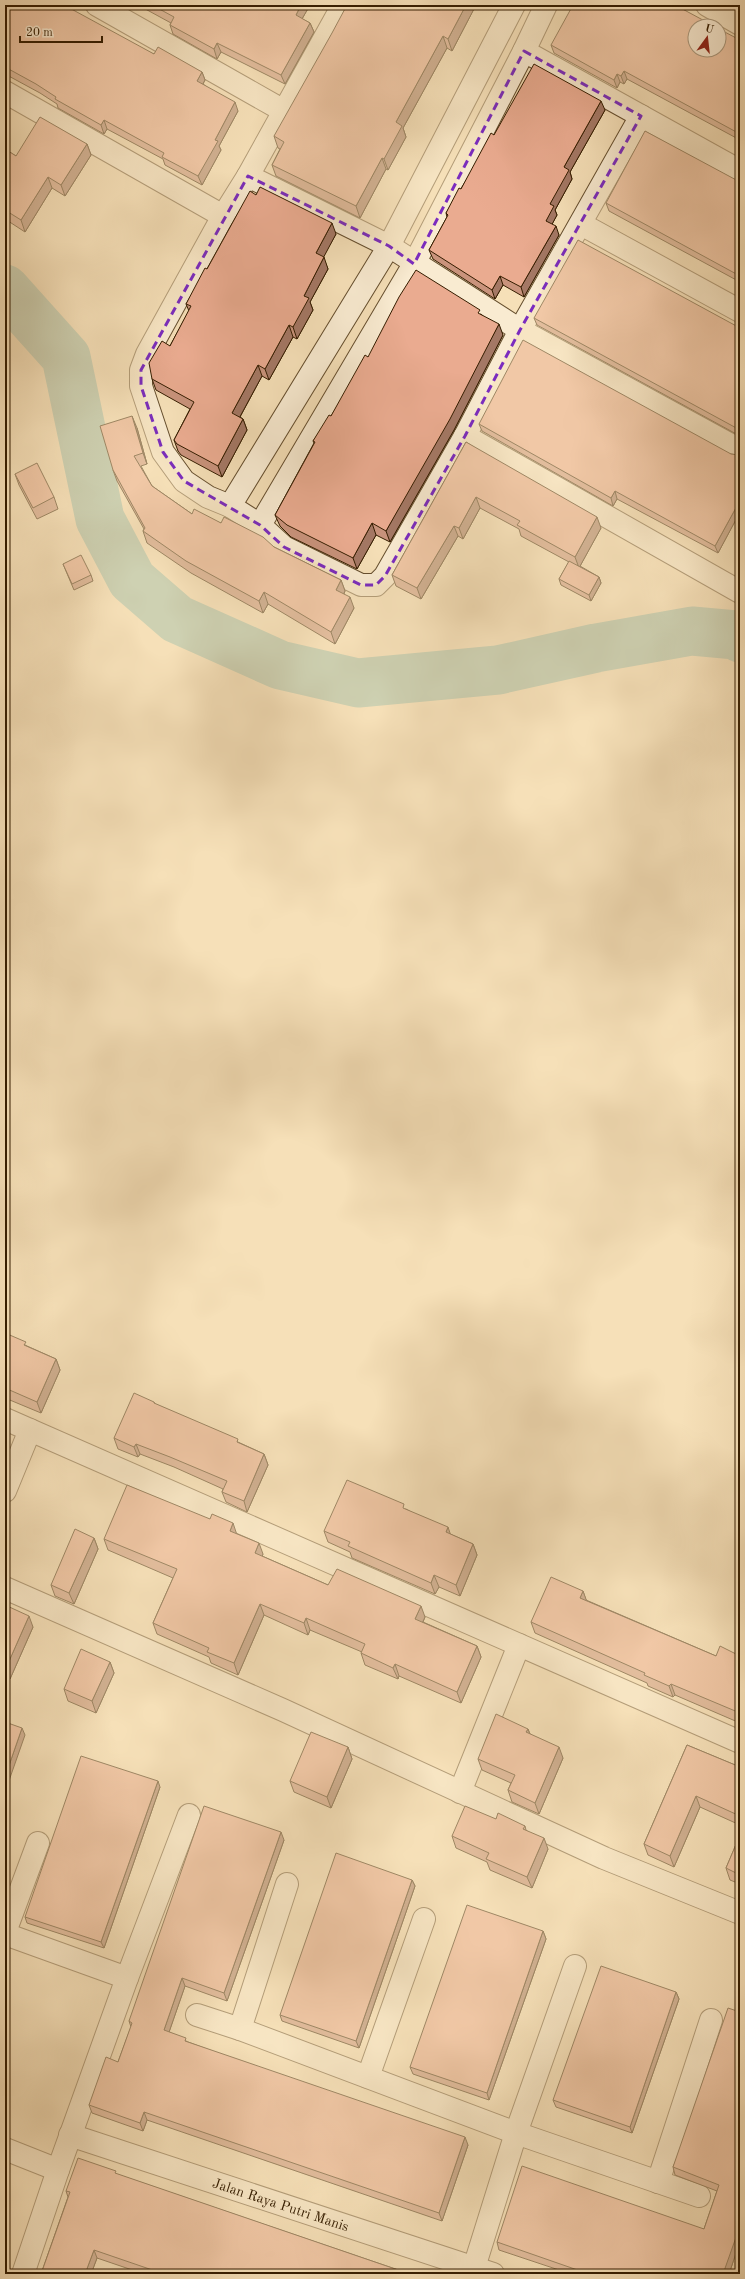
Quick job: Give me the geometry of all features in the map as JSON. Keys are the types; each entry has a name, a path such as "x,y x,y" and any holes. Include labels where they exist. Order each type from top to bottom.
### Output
{"street":[{"path":"98,5 284,111"},
{"path":"343,5 248,176 223,216 148,354 140,377 151,419 163,452 176,473 200,492 230,506 260,525 284,547 361,584 376,585 385,576 465,436 520,330 641,116"},
{"path":"230,506 389,246 514,5"},
{"path":"260,525 414,264 524,51 546,5"},
{"path":"707,5 733,15"},
{"path":"524,51 740,171"},
{"path":"5,92 223,216"},
{"path":"248,176 389,246 414,264 520,330 740,450"},
{"path":"581,224 740,311"},
{"path":"465,436 740,592"},
{"path":"5,1419 740,1742"},
{"path":"5,1491 30,1430"},
{"path":"5,1588 283,1710 604,1858 740,1913"},
{"path":"460,1792 519,1645"},
{"path":"23,2274 70,2135 126,1978 189,1815"},
{"path":"38,1843 5,1933 126,1978"},
{"path":"240,2029 287,1884"},
{"path":"368,2077 424,1919"},
{"path":"480,2272 516,2133 575,1966"},
{"path":"197,2016 240,2029 516,2133 699,2196"},
{"path":"658,2182 710,2020"},
{"name":"Jalan Raya Putri Manis","path":"70,2135 480,2272"},
{"path":"5,2149 58,2170"}],"highlighted area":[{"path":"524,51 641,116 520,330 465,436 385,576 376,585 361,585 284,547 260,525 184,481 163,452 141,386 141,370 248,176 389,246 414,264"}],"building":[{"path":"5,5 64,5 154,54 158,47 202,72 197,81 235,102 215,140 218,141 198,176 162,157 164,153 104,120 101,125 55,99 56,97 36,84 5,67"},
{"path":"152,5 301,5 296,15 310,23 281,75 217,43 214,49 170,25 174,17"},
{"path":"347,5 466,5 448,39 443,36 396,122 402,126 384,159 382,158 356,206 272,165 284,142 274,136"},
{"path":"573,5 675,5 699,18 687,18 687,58 727,58 727,33 740,40 740,134 624,71 621,76 617,74 614,80 551,45"},
{"path":"534,64 601,101 564,167 569,170 550,204 554,206 546,221 556,226 521,287 500,276 492,290 429,250 448,215 446,213 459,188 461,189 491,133 494,135"},
{"path":"40,117 87,144 61,185 48,177 21,220 5,210 5,149 16,156"},
{"path":"645,131 740,182 740,276 606,203"},
{"path":"260,187 332,223 316,253 324,257 304,296 309,298 293,327 289,325 265,369 258,365 232,413 243,419 218,466 177,444 174,440 194,402 152,379 149,363 162,341 170,346 191,306 186,304 205,268 207,269 250,191 256,195"},
{"path":"578,240 740,328 740,430 534,318"},
{"path":"416,270 480,310 478,313 499,324 450,419 386,531 372,523 353,558 287,525 275,515 315,442 313,441 329,415 331,416 365,355 368,357 399,297"},
{"path":"523,340 731,454 740,455 740,505 738,504 715,546 615,491 611,498 479,424"},
{"path":"132,416 143,453 134,456 152,486 192,514 194,509 221,523 224,517 263,537 274,547 341,580 336,590 350,597 331,632 264,592 259,601 186,561 143,531 145,528 113,470 100,426"},
{"path":"466,442 597,517 575,557 517,525 520,521 476,497 459,528 454,526 417,588 392,575"},
{"path":"37,463 54,497 33,508 15,474"},
{"path":"81,555 91,575 72,584 63,564"},
{"path":"569,561 599,577 589,595 559,579"},
{"path":"5,1333 26,1342 24,1345 56,1359 37,1402 5,1388"},
{"path":"134,1393 238,1439 237,1442 264,1454 244,1501 222,1492 227,1481 136,1444 134,1447 114,1438"},
{"path":"347,1480 404,1504 403,1508 448,1527 446,1532 473,1544 456,1585 434,1575 431,1583 348,1546 350,1542 324,1531"},
{"path":"127,1485 210,1519 212,1514 233,1523 230,1531 259,1543 255,1553 328,1585 337,1569 421,1606 415,1619 477,1646 457,1692 395,1664 393,1668 361,1653 365,1644 306,1618 304,1623 260,1604 234,1663 207,1652 209,1648 153,1623 177,1569 104,1539"},
{"path":"75,1529 94,1538 69,1593 51,1585"},
{"path":"551,1577 583,1591 580,1598 716,1656 720,1646 740,1656 740,1713 671,1684 669,1686 644,1675 645,1673 531,1622"},
{"path":"5,1605 29,1616 6,1668 5,1667"},
{"path":"81,1649 110,1662 92,1701 64,1689"},
{"path":"496,1714 528,1729 526,1732 559,1747 535,1803 508,1790 515,1775 478,1759"},
{"path":"5,1722 22,1728 5,1777"},
{"path":"311,1732 348,1747 327,1797 290,1781"},
{"path":"687,1745 740,1767 740,1816 696,1796 670,1856 644,1844"},
{"path":"81,1756 158,1781 101,1942 25,1917"},
{"path":"204,1806 281,1832 224,1993 182,1978 164,2030 186,2038 185,2041 465,2137 439,2213 144,2112 140,2123 89,2105 106,2057 118,2062 132,2023 129,2021"},
{"path":"465,1806 496,1819 498,1813 525,1826 523,1829 544,1838 527,1877 486,1859 489,1853 452,1836"},
{"path":"740,1835 740,1875 726,1868"},
{"path":"336,1853 412,1880 356,2041 280,2015"},
{"path":"467,1905 543,1931 487,2093 410,2067"},
{"path":"601,1966 676,1992 630,2127 553,2100"},
{"path":"728,2008 740,2012 740,2218 738,2224 740,2226 723,2274 589,2274 497,2242 522,2166 704,2229 719,2185 673,2167"},
{"path":"78,2158 116,2171 115,2173 410,2274 164,2274 94,2250 85,2274 41,2274 70,2192 66,2191"}],"waterway":[{"path":"5,289 66,357 100,519 132,580 177,619 280,665 358,683 498,670 596,648 692,631 736,635 740,638"}]}
